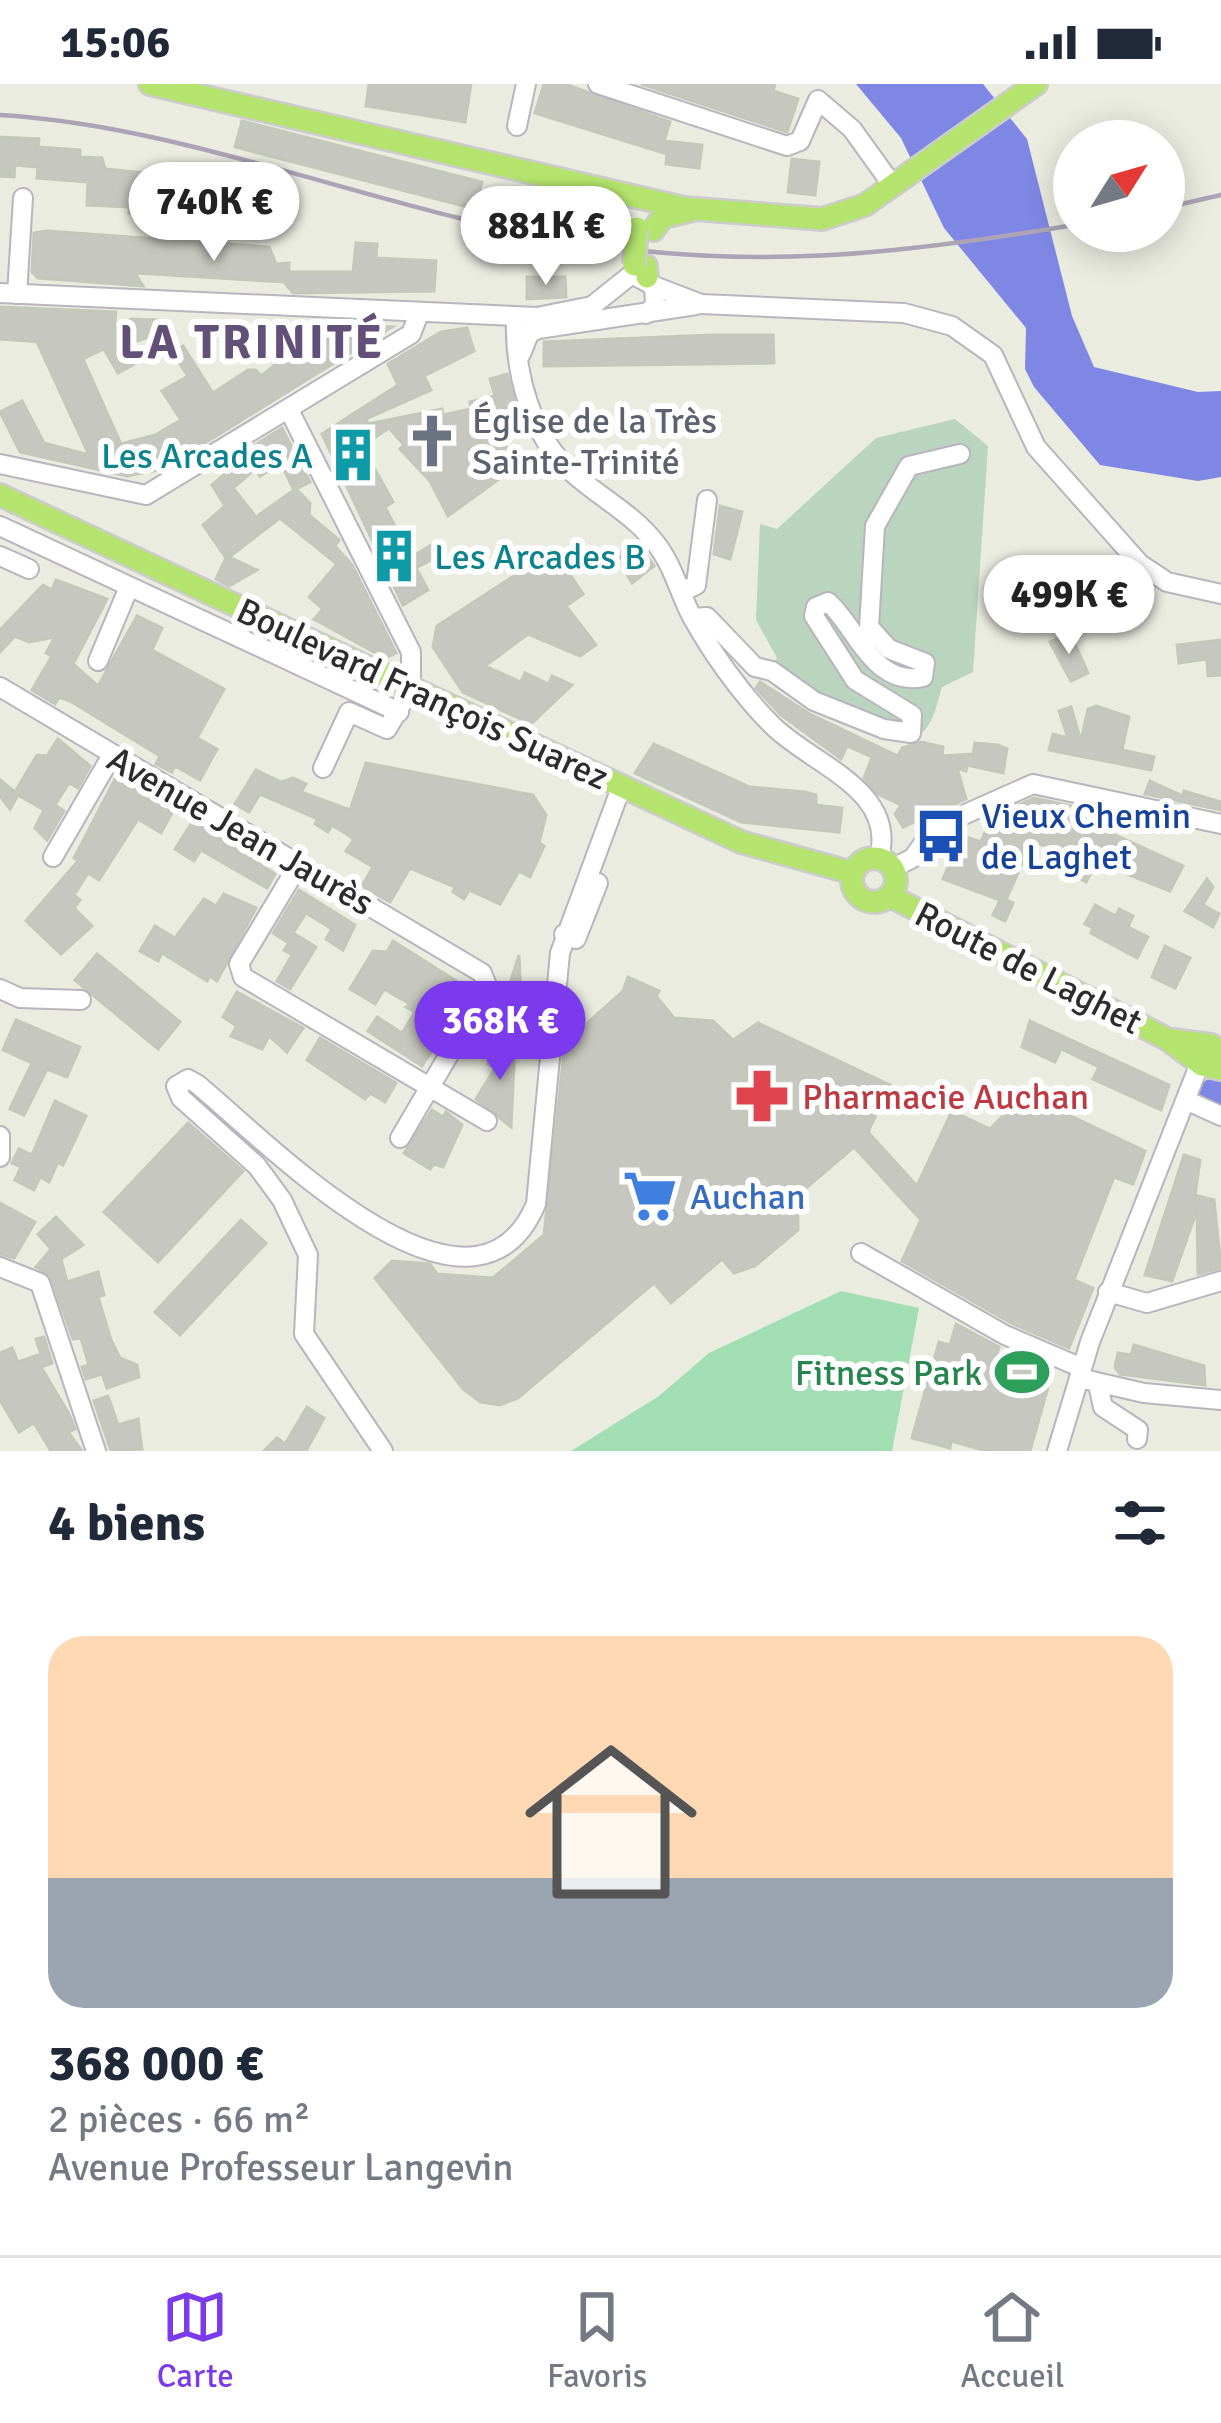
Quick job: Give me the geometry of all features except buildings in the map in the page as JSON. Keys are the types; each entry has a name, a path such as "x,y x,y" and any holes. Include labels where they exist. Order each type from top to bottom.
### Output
{"main road":[{"path":"150,84 204,90 702,211 833,218 898,183 1036,84"},
{"path":"558,179 623,203 645,229 643,274"},
{"path":"645,229 666,216 702,211"},
{"name":"Boulevard François Suarez","path":"0,495 764,851 853,873"},
{"path":"860,862 886,863 896,883 890,896 877,903 862,899 853,888 853,873 860,862"},
{"name":"Route de Laghet","path":"890,896 1211,1059"}],"street":[{"path":"517,126 526,84"},
{"path":"598,84 648,92 787,146 800,141 808,113 818,100 852,130 898,183"},
{"path":"23,198 6,294 516,317 592,306 643,274"},
{"path":"643,274 701,304"},
{"path":"643,274 655,304 646,314"},
{"path":"614,290 622,312"},
{"path":"519,362 529,334 622,312 646,314 701,304 920,315 965,333 1003,370 1036,447 1129,553 1167,582 1221,593"},
{"path":"0,464 146,495 411,334 418,316"},
{"path":"516,317 519,362 531,413 547,444 572,472 653,540 693,618 768,721 861,793 883,832 886,863 913,858 928,834 946,821 1033,784 1053,785 1165,816 1221,824"},
{"path":"289,410 411,652 411,688 399,712 383,729 349,712 323,768"},
{"path":"693,618 707,617 755,667 772,671 814,701 910,733 912,715 855,680 814,616 816,607 828,602 873,659 906,678 923,676 925,663 889,649 869,627 875,526 909,466 960,454"},
{"path":"681,592 695,585 706,500"},
{"path":"0,526 399,712"},
{"path":"0,556 29,569"},
{"path":"98,661 129,587"},
{"name":"Avenue Jean Jaurès","path":"0,687 482,973 488,988 430,1088"},
{"path":"53,857 112,755"},
{"path":"383,1451 304,1334 308,1255 282,1200 257,1166 181,1098 176,1086 188,1079 197,1084 391,1236 442,1256 468,1260 488,1256 524,1226 536,1204 570,937 622,785"},
{"path":"299,864 239,964 243,977 487,1121"},
{"path":"0,988 20,998 81,1000"},
{"path":"1058,1451 1086,1376 1108,1292 1188,1102 1211,1059"},
{"path":"400,1138 430,1088"},
{"path":"1188,1102 1221,1116"},
{"path":"0,1136 0,1157"},
{"path":"861,1252 995,1330 1086,1376 1221,1400"},
{"path":"0,1267 40,1283 96,1451"},
{"path":"1108,1292 1147,1303 1221,1281"},
{"path":"1086,1376 1103,1407 1138,1430 1137,1439"}],"green space":[{"path":"955,419 988,446 973,672 942,687 923,732 896,740 809,705 765,675 777,658 756,620 760,524 777,529 876,438"},
{"path":"841,1291 919,1308 892,1451 571,1451 659,1396 709,1353"}],"water":[{"path":"856,84 983,84 1027,139 1053,252 1094,367 1198,392 1221,391 1221,477 1198,481 1100,465 1034,387 1025,369 1026,328 944,228 901,138"}],"waterway":[{"path":"1213,1092 1221,1095"}],"railway":[{"path":"0,115 142,135 497,227 634,250 822,256 1053,228"},
{"path":"1185,203 1221,195"}],"place":[{"name":"Église de la Très Sainte-Trinité","path":"432,441"},
{"name":"Les Arcades A","path":"353,455"},
{"name":"Les Arcades B","path":"394,556"},
{"name":"Vieux Chemin de Laghet","path":"941,836"},
{"name":"Pharmacie Auchan","path":"762,1096"},
{"name":"Auchan","path":"650,1196"},
{"name":"Fitness Park","path":"1022,1372"}],"district":[{"name":"LA TRINITÉ","path":"252,341"}]}
